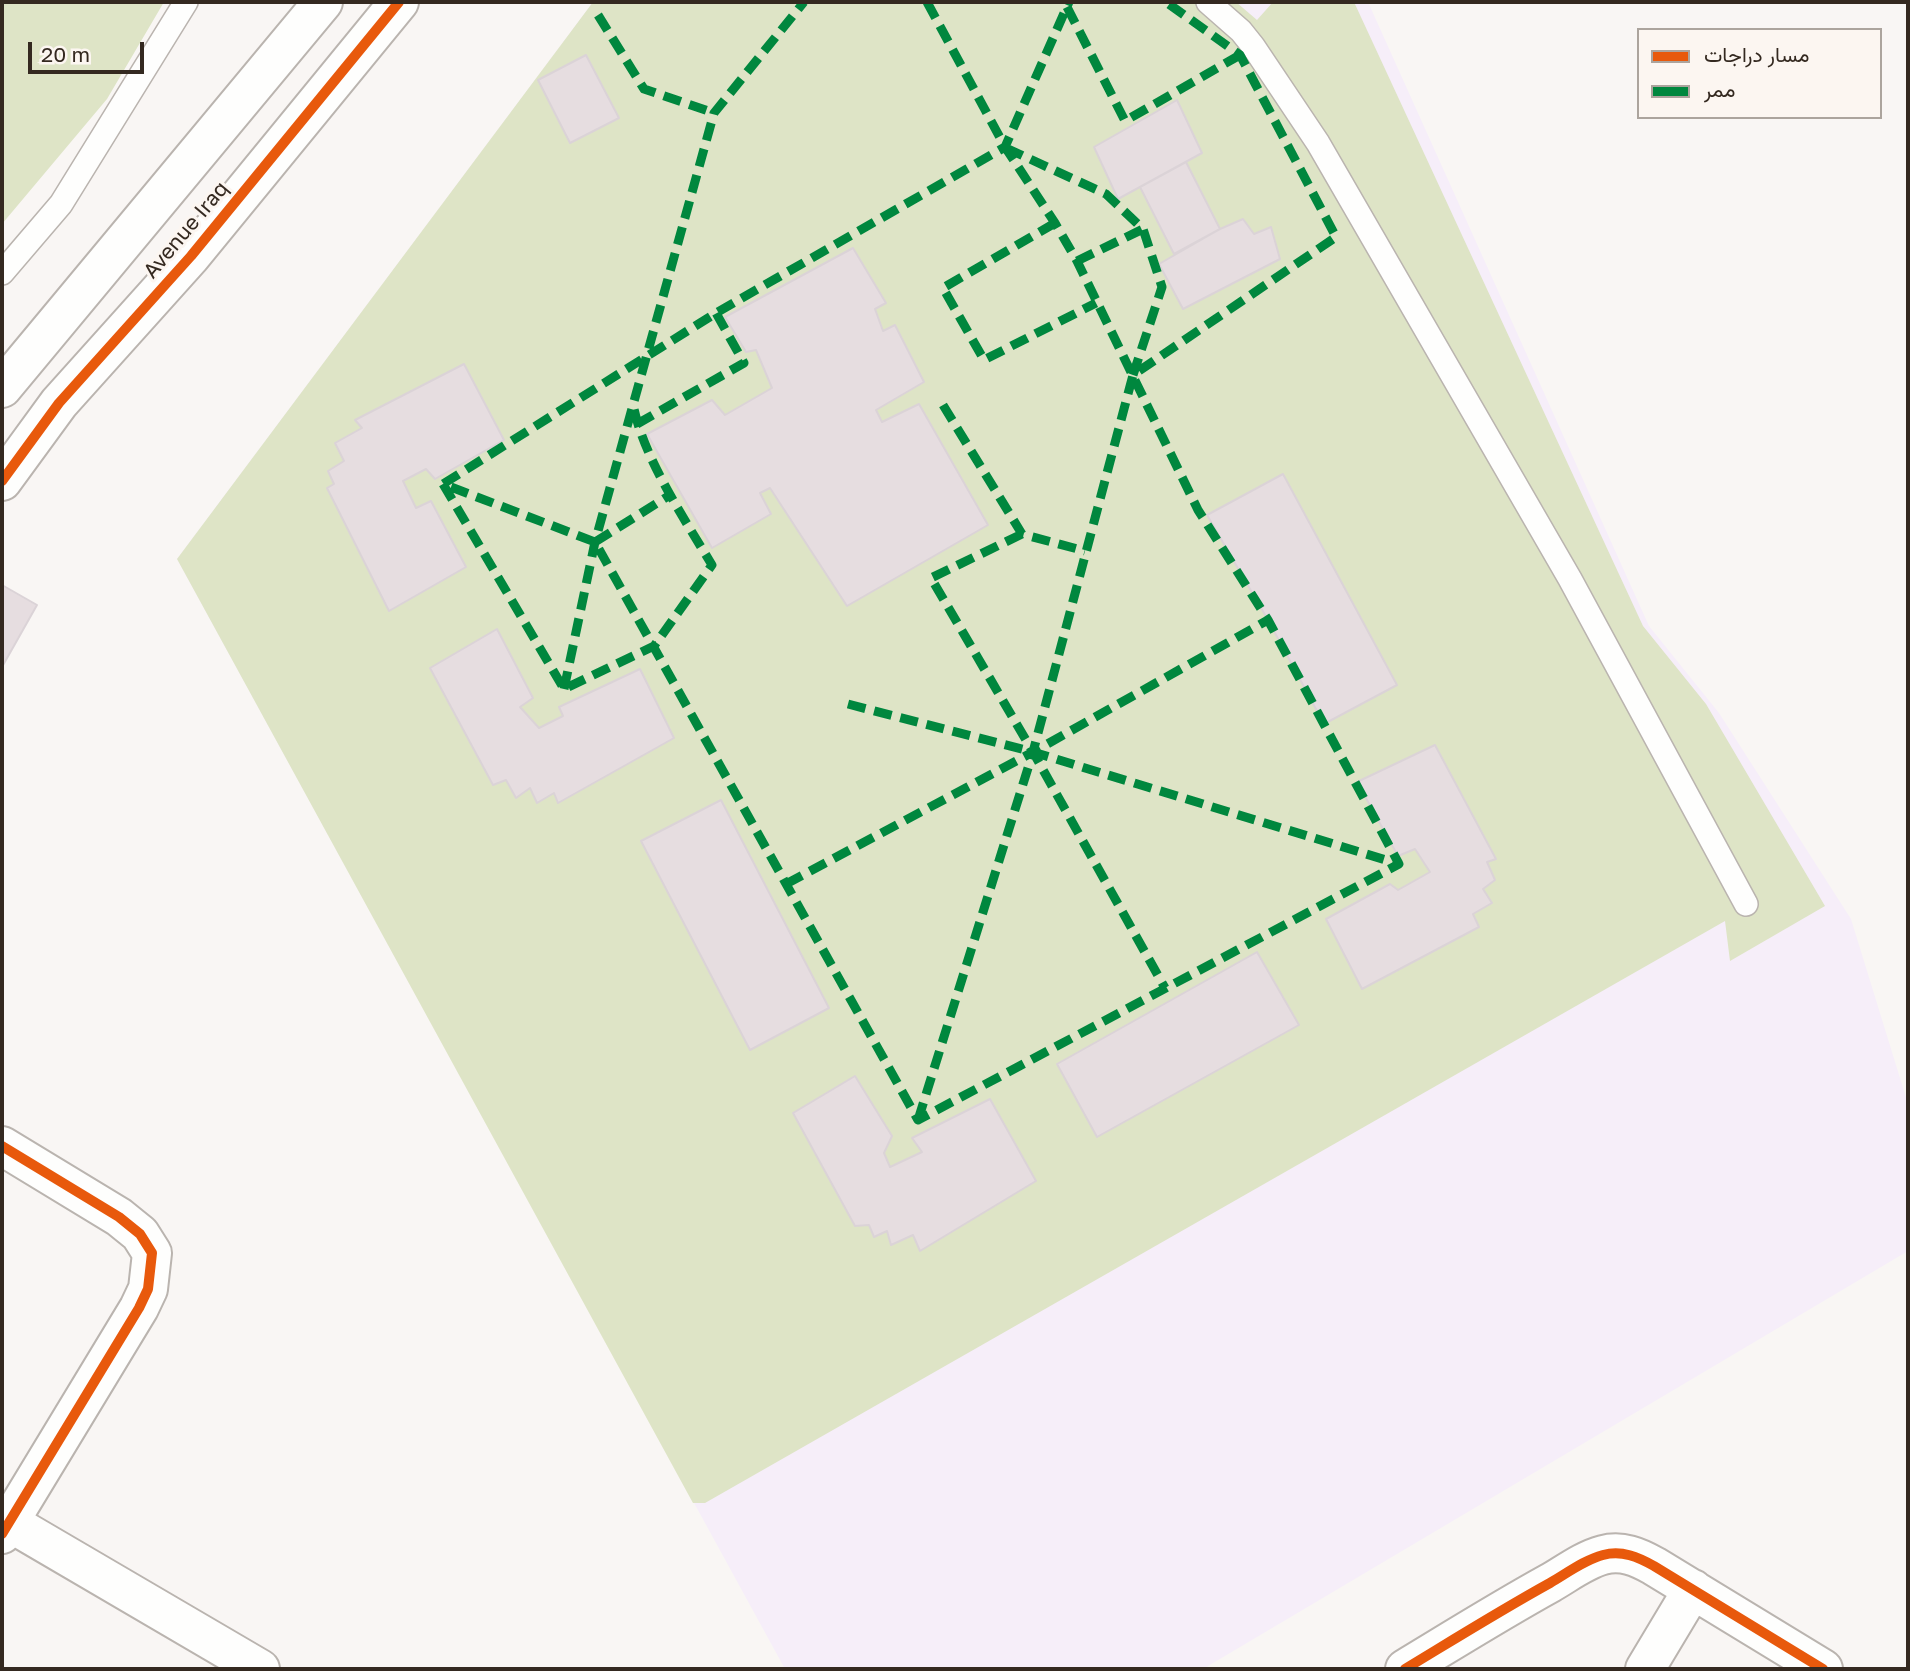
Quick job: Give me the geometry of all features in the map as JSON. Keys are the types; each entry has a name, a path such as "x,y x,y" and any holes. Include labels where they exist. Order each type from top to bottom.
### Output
{"street":[{"name":"Avenue Iraq","path":"2,388 323,2"},
{"name":"Avenue Iraq","path":"2,481 59,402 191,256 399,2"},
{"path":"2,1146 119,1217 140,1234 152,1253 148,1289 139,1308 4,1525 260,1669"},
{"path":"1405,1669 1514,1603 1602,1556 1617,1553 1635,1556 1823,1669"},
{"path":"1645,1669 1693,1589"}],"lane":[{"path":"2,273 61,204 185,2"},
{"path":"1208,2 1241,31 1269,66 1338,176 1564,568 1746,904"}],"shaded area":[{"path":"593,2 1368,2 1649,626 1719,713 1851,919 1908,1104 1908,1251 1203,1669 785,1669 177,559"}],"green space":[{"path":"2,2 164,2 107,99 2,224"},
{"path":"593,2 1236,2 1257,20 1273,2 1354,2 1643,626 1706,704 1825,906 1730,961 1725,921 705,1503 693,1503 177,559"}],"building":[{"path":"586,55 619,118 570,143 538,80"},
{"path":"1177,100 1202,153 1118,199 1094,147"},
{"path":"1186,162 1220,229 1174,254 1140,187"},
{"path":"1243,219 1254,234 1271,227 1280,259 1183,309 1159,264"},
{"path":"853,248 886,303 875,309 883,331 895,325 924,382 876,410 882,422 919,404 988,525 847,606 770,488 760,493 771,514 712,548 647,434 712,400 725,415 772,388 756,350 746,352 725,317"},
{"path":"464,364 504,440 435,479 426,469 403,481 416,508 431,501 466,567 389,611 327,488 334,484 328,471 344,461 335,443 362,428 355,420"},
{"path":"1283,474 1397,685 1324,724 1207,515"},
{"path":"2,585 37,605 2,667"},
{"path":"497,629 533,698 520,707 539,728 563,716 559,707 640,669 674,738 558,803 554,793 537,803 530,788 516,798 506,780 493,785 430,668"},
{"path":"1435,745 1496,859 1487,862 1495,880 1483,889 1492,903 1473,914 1479,927 1362,989 1326,919 1390,884 1398,890 1430,872 1415,849 1398,856 1357,782"},
{"path":"721,800 829,1008 750,1050 641,841"},
{"path":"1257,952 1299,1025 1097,1137 1057,1064"},
{"path":"855,1076 892,1136 884,1153 890,1167 922,1152 912,1138 990,1099 1036,1181 920,1251 913,1235 891,1245 887,1231 874,1237 869,1225 855,1226 793,1113"}],"marked path":[{"path":"564,689 595,542 714,113 804,2"},
{"path":"927,2 1005,147 1077,261 1198,510 1268,620 1399,864"},
{"path":"848,704 1033,752 1399,864 918,1120 595,542 443,484 716,313 1005,147 1069,2"},
{"path":"918,1120 1033,752 1133,375 1336,237 1240,55 1166,2"},
{"path":"1067,7 1125,121 1240,55"},
{"path":"598,15 644,89 714,113"},
{"path":"1006,148 1106,194 1143,229 1162,287 1133,375"},
{"path":"1055,223 943,288 984,360 1096,303"},
{"path":"1077,261 1143,229"},
{"path":"637,424 744,363 716,313"},
{"path":"943,405 1022,534 1085,551"},
{"path":"443,484 564,689 654,646 712,565 656,469 634,409"},
{"path":"595,542 670,495"},
{"path":"1022,534 931,578 1033,752 1165,988"},
{"path":"786,884 1033,752 1268,620"}],"cycle path":[{"path":"2,481 59,403 191,256 399,2"},
{"path":"2,1146 119,1217 140,1234 152,1253 148,1289 139,1308 2,1534"},
{"path":"1405,1669 1582,1564 1596,1557 1617,1553 1636,1557 1654,1566 1823,1669"}]}
